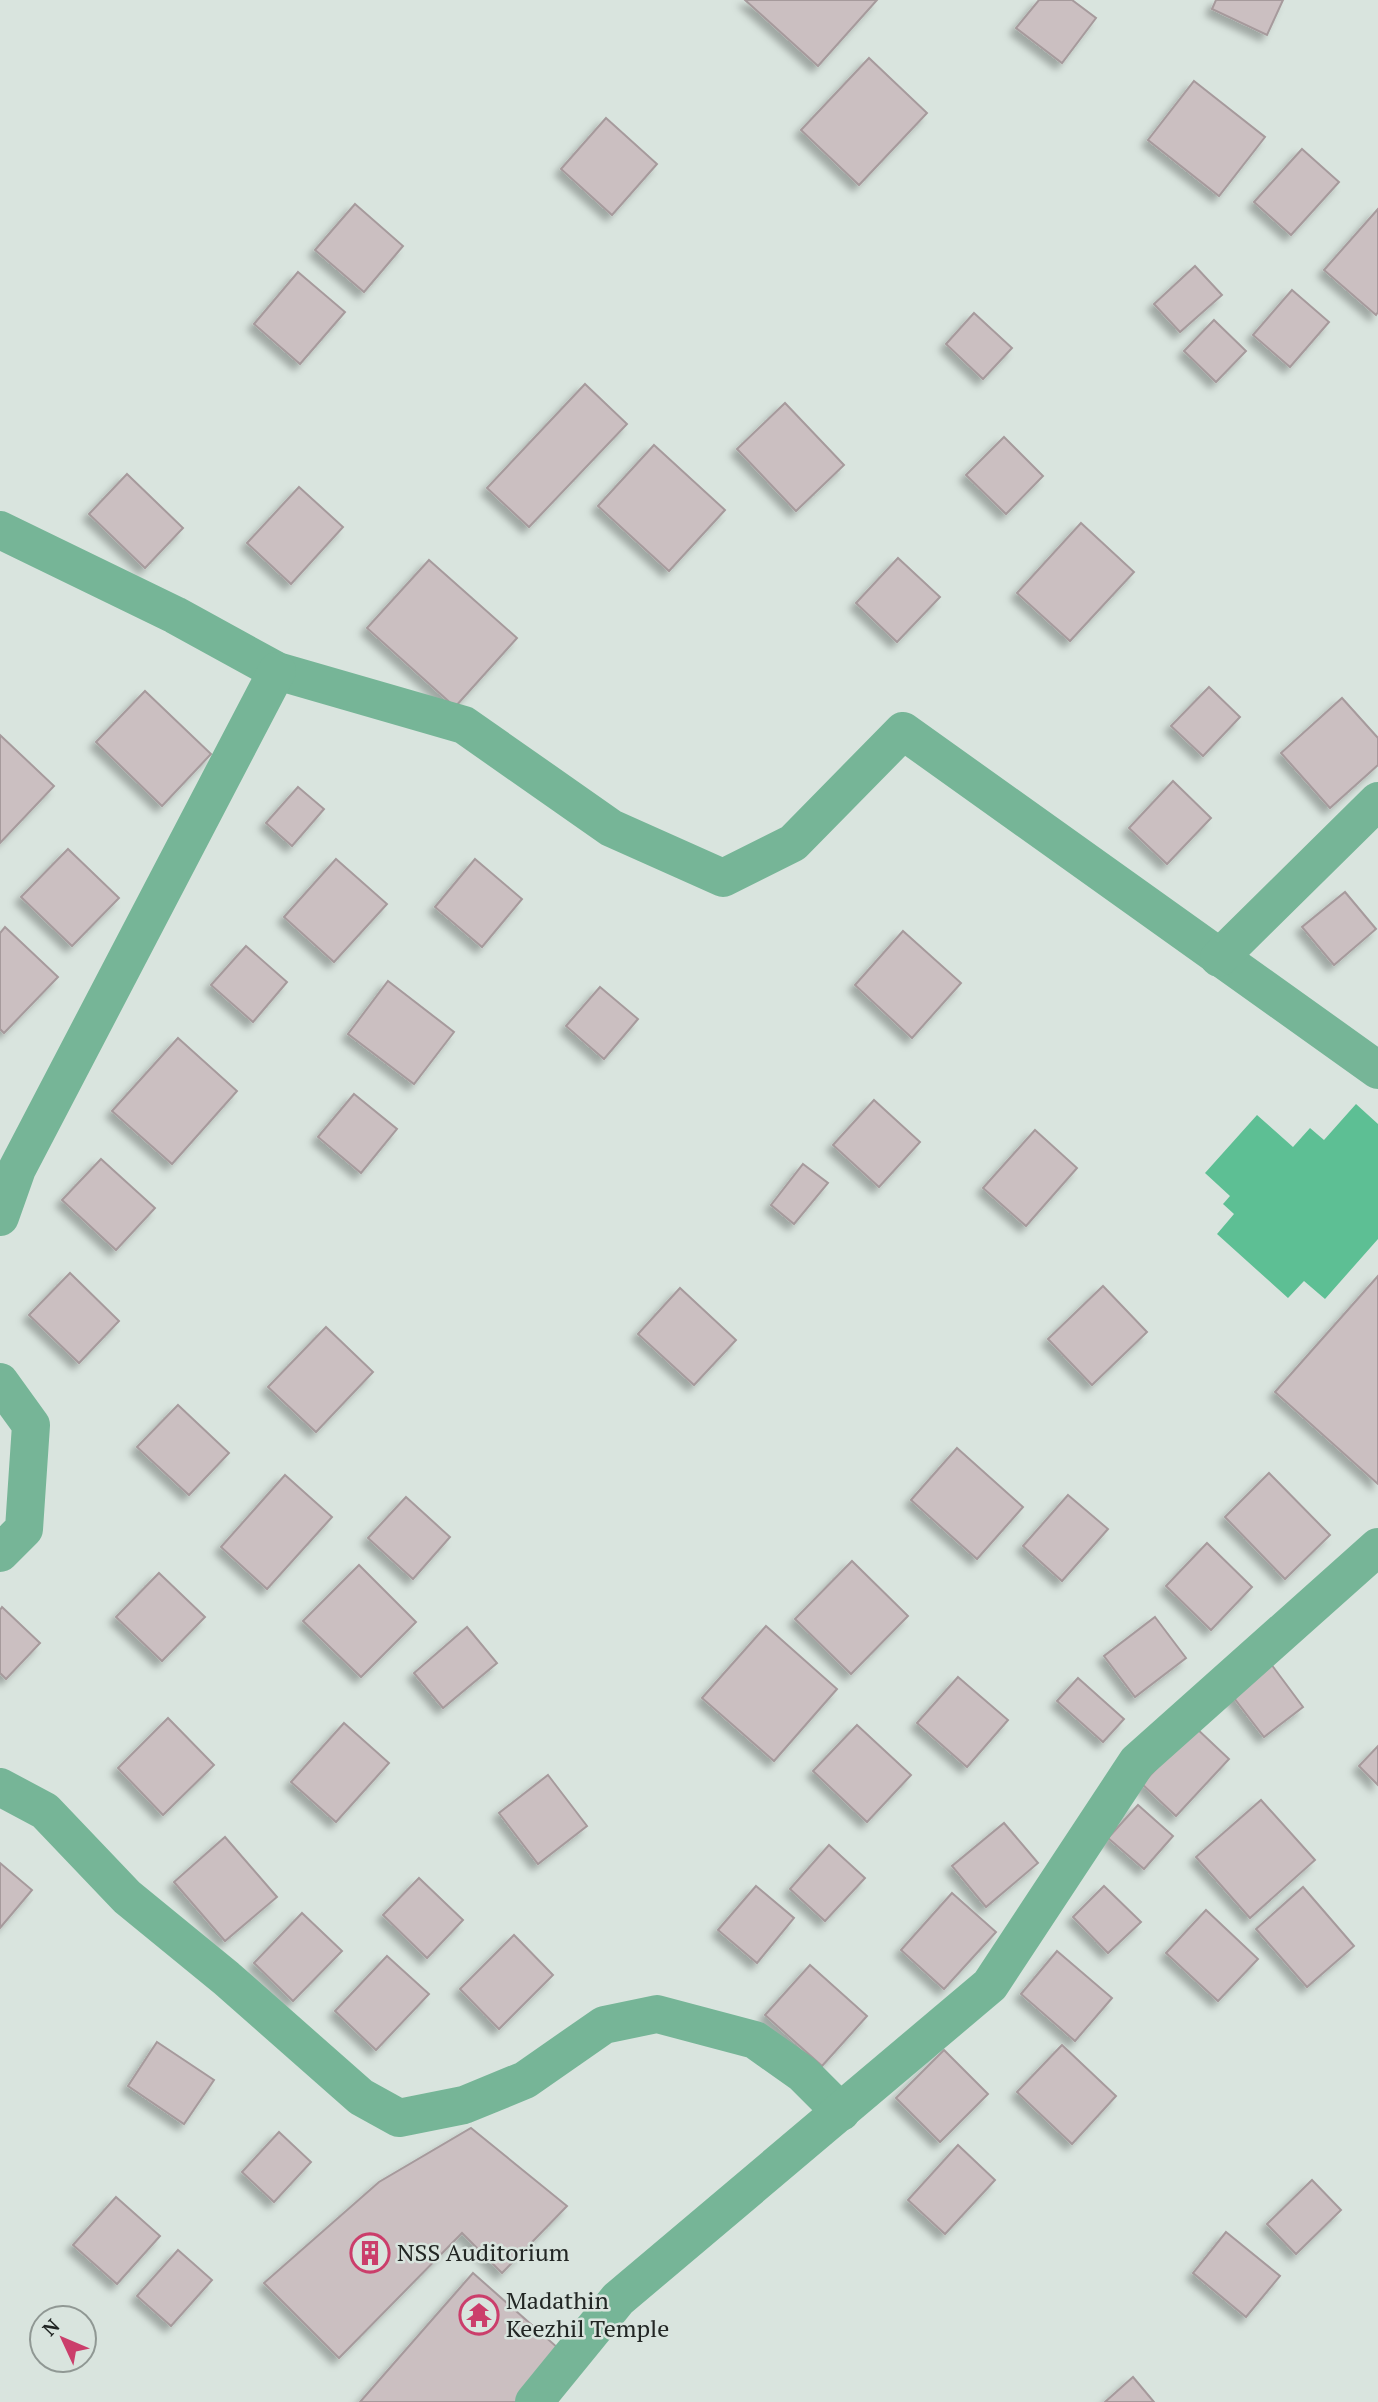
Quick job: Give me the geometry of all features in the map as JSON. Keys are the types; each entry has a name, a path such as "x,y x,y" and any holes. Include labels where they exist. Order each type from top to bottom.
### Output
{"street":[{"path":"0,530 175,615 277,671 464,724 611,828 723,878 793,843 903,731 1378,1070"},
{"path":"0,1217 17,1169 277,671"},
{"path":"1219,958 1378,801"},
{"path":"0,1382 31,1425 24,1529 0,1553"},
{"path":"534,2402 618,2299 990,1985 1137,1762 1378,1547"},
{"path":"0,1787 46,1811 127,1897 226,1978 361,2097 400,2118 464,2105 525,2080 604,2025 657,2014 755,2040 803,2074 841,2112"}],"shaded area":[{"path":"1356,1104 1378,1124 1378,1239 1325,1299 1304,1281 1288,1298 1217,1234 1234,1214 1223,1204 1230,1196 1205,1173 1257,1115 1293,1147 1310,1128 1324,1140"}],"building":[{"path":"745,0 877,0 818,66"},
{"path":"1039,0 1072,0 1096,18 1062,63 1016,28"},
{"path":"1216,0 1283,0 1267,35 1212,9"},
{"path":"869,58 927,113 859,185 801,130"},
{"path":"1194,81 1265,137 1219,196 1148,140"},
{"path":"606,118 657,164 612,215 561,169"},
{"path":"1302,149 1339,182 1291,235 1254,202"},
{"path":"355,204 403,246 364,292 315,250"},
{"path":"1378,209 1378,312 1376,315 1324,270"},
{"path":"1195,266 1222,295 1180,332 1154,304"},
{"path":"298,272 345,312 300,364 254,324"},
{"path":"1292,290 1329,322 1290,367 1253,335"},
{"path":"974,313 1012,348 983,379 946,344"},
{"path":"1214,320 1246,351 1216,382 1184,351"},
{"path":"585,384 627,424 529,527 487,488"},
{"path":"785,403 844,465 796,511 737,449"},
{"path":"1004,437 1043,476 1006,514 966,475"},
{"path":"654,445 725,510 669,571 598,506"},
{"path":"127,474 183,528 145,568 89,514"},
{"path":"299,487 343,527 291,584 247,543"},
{"path":"1081,523 1134,572 1070,641 1017,593"},
{"path":"898,558 940,597 897,642 856,603"},
{"path":"429,560 517,638 455,707 367,628"},
{"path":"1209,687 1240,717 1203,756 1171,726"},
{"path":"145,691 211,754 162,806 96,742"},
{"path":"1342,698 1378,738 1378,765 1330,808 1281,753"},
{"path":"0,735 54,786 0,843"},
{"path":"1173,781 1211,818 1167,864 1129,828"},
{"path":"298,787 324,809 292,846 266,823"},
{"path":"68,849 119,898 72,946 21,897"},
{"path":"336,859 387,904 334,962 284,917"},
{"path":"475,859 522,899 482,947 435,907"},
{"path":"1345,892 1376,929 1334,965 1302,927"},
{"path":"5,927 58,977 4,1033 0,1029 0,933"},
{"path":"903,931 961,983 912,1038 855,985"},
{"path":"246,946 287,982 253,1022 211,985"},
{"path":"388,981 454,1032 414,1084 348,1034"},
{"path":"600,987 638,1019 604,1059 566,1026"},
{"path":"178,1038 237,1091 172,1164 112,1111"},
{"path":"354,1094 397,1129 361,1173 318,1137"},
{"path":"874,1100 920,1142 879,1187 833,1145"},
{"path":"1035,1130 1077,1168 1026,1226 983,1188"},
{"path":"101,1159 155,1208 116,1250 62,1200"},
{"path":"803,1164 828,1183 794,1224 771,1205"},
{"path":"70,1273 119,1321 79,1363 29,1315"},
{"path":"1378,1276 1378,1484 1275,1392"},
{"path":"1103,1286 1147,1332 1092,1385 1048,1339"},
{"path":"680,1288 736,1340 694,1385 638,1334"},
{"path":"326,1327 373,1372 316,1432 268,1387"},
{"path":"178,1405 229,1453 189,1495 137,1447"},
{"path":"957,1448 1023,1507 977,1559 911,1500"},
{"path":"1269,1473 1330,1535 1285,1579 1225,1517"},
{"path":"285,1475 332,1517 267,1589 221,1547"},
{"path":"1068,1495 1108,1529 1062,1581 1023,1546"},
{"path":"406,1497 450,1537 413,1579 368,1538"},
{"path":"1207,1543 1252,1587 1211,1630 1166,1586"},
{"path":"852,1561 908,1616 851,1674 795,1619"},
{"path":"359,1565 416,1622 361,1677 303,1621"},
{"path":"159,1573 205,1617 162,1661 116,1617"},
{"path":"2,1607 40,1643 6,1679 0,1673"},
{"path":"1155,1617 1186,1658 1135,1697 1104,1656"},
{"path":"766,1626 837,1689 774,1761 702,1698"},
{"path":"467,1627 497,1663 443,1708 414,1673"},
{"path":"1271,1664 1303,1707 1264,1737 1231,1694"},
{"path":"958,1677 1008,1720 967,1767 917,1723"},
{"path":"1078,1678 1124,1719 1103,1742 1057,1701"},
{"path":"168,1718 214,1765 163,1815 118,1768"},
{"path":"344,1723 389,1763 336,1822 291,1782"},
{"path":"857,1725 911,1775 867,1822 813,1771"},
{"path":"1195,1727 1229,1759 1176,1816 1142,1784"},
{"path":"1378,1746 1378,1785 1359,1766"},
{"path":"548,1775 587,1826 538,1864 499,1813"},
{"path":"1261,1800 1315,1860 1250,1918 1196,1857"},
{"path":"1138,1805 1173,1836 1144,1869 1108,1838"},
{"path":"1004,1823 1038,1863 986,1907 952,1866"},
{"path":"225,1837 277,1897 225,1941 174,1882"},
{"path":"829,1845 865,1878 825,1921 790,1889"},
{"path":"0,1863 32,1890 0,1928"},
{"path":"419,1878 463,1920 427,1958 383,1915"},
{"path":"756,1886 794,1918 757,1963 718,1930"},
{"path":"1104,1886 1141,1922 1108,1953 1073,1917"},
{"path":"1303,1887 1354,1946 1307,1987 1256,1929"},
{"path":"952,1893 996,1932 944,1989 901,1950"},
{"path":"1206,1910 1258,1959 1218,2001 1166,1953"},
{"path":"302,1913 342,1951 293,2001 254,1963"},
{"path":"514,1935 553,1975 499,2029 460,1989"},
{"path":"1057,1951 1112,1998 1075,2041 1021,1994"},
{"path":"387,1956 429,1994 376,2050 335,2011"},
{"path":"810,1965 867,2016 822,2066 765,2015"},
{"path":"157,2042 214,2080 184,2124 128,2086"},
{"path":"1062,2045 1116,2096 1072,2144 1017,2092"},
{"path":"944,2050 988,2094 940,2142 896,2098"},
{"name":"NSS Auditorium","path":"471,2128 567,2206 502,2273 462,2233 339,2358 264,2283 379,2182"},
{"path":"279,2132 311,2162 274,2202 242,2172"},
{"path":"958,2145 995,2180 945,2234 908,2200"},
{"path":"1312,2180 1341,2210 1296,2254 1267,2224"},
{"path":"116,2197 160,2236 117,2284 73,2245"},
{"path":"1226,2232 1280,2276 1246,2317 1193,2273"},
{"path":"178,2250 212,2280 171,2326 137,2296"},
{"name":"Madathin Keezhil Temple","path":"473,2273 567,2356 527,2402 360,2402"},
{"path":"1133,2377 1154,2402 1105,2402"}],"place":[{"name":"NSS Auditorium","path":"370,2253"},
{"name":"Madathin Keezhil Temple","path":"479,2315"}]}
